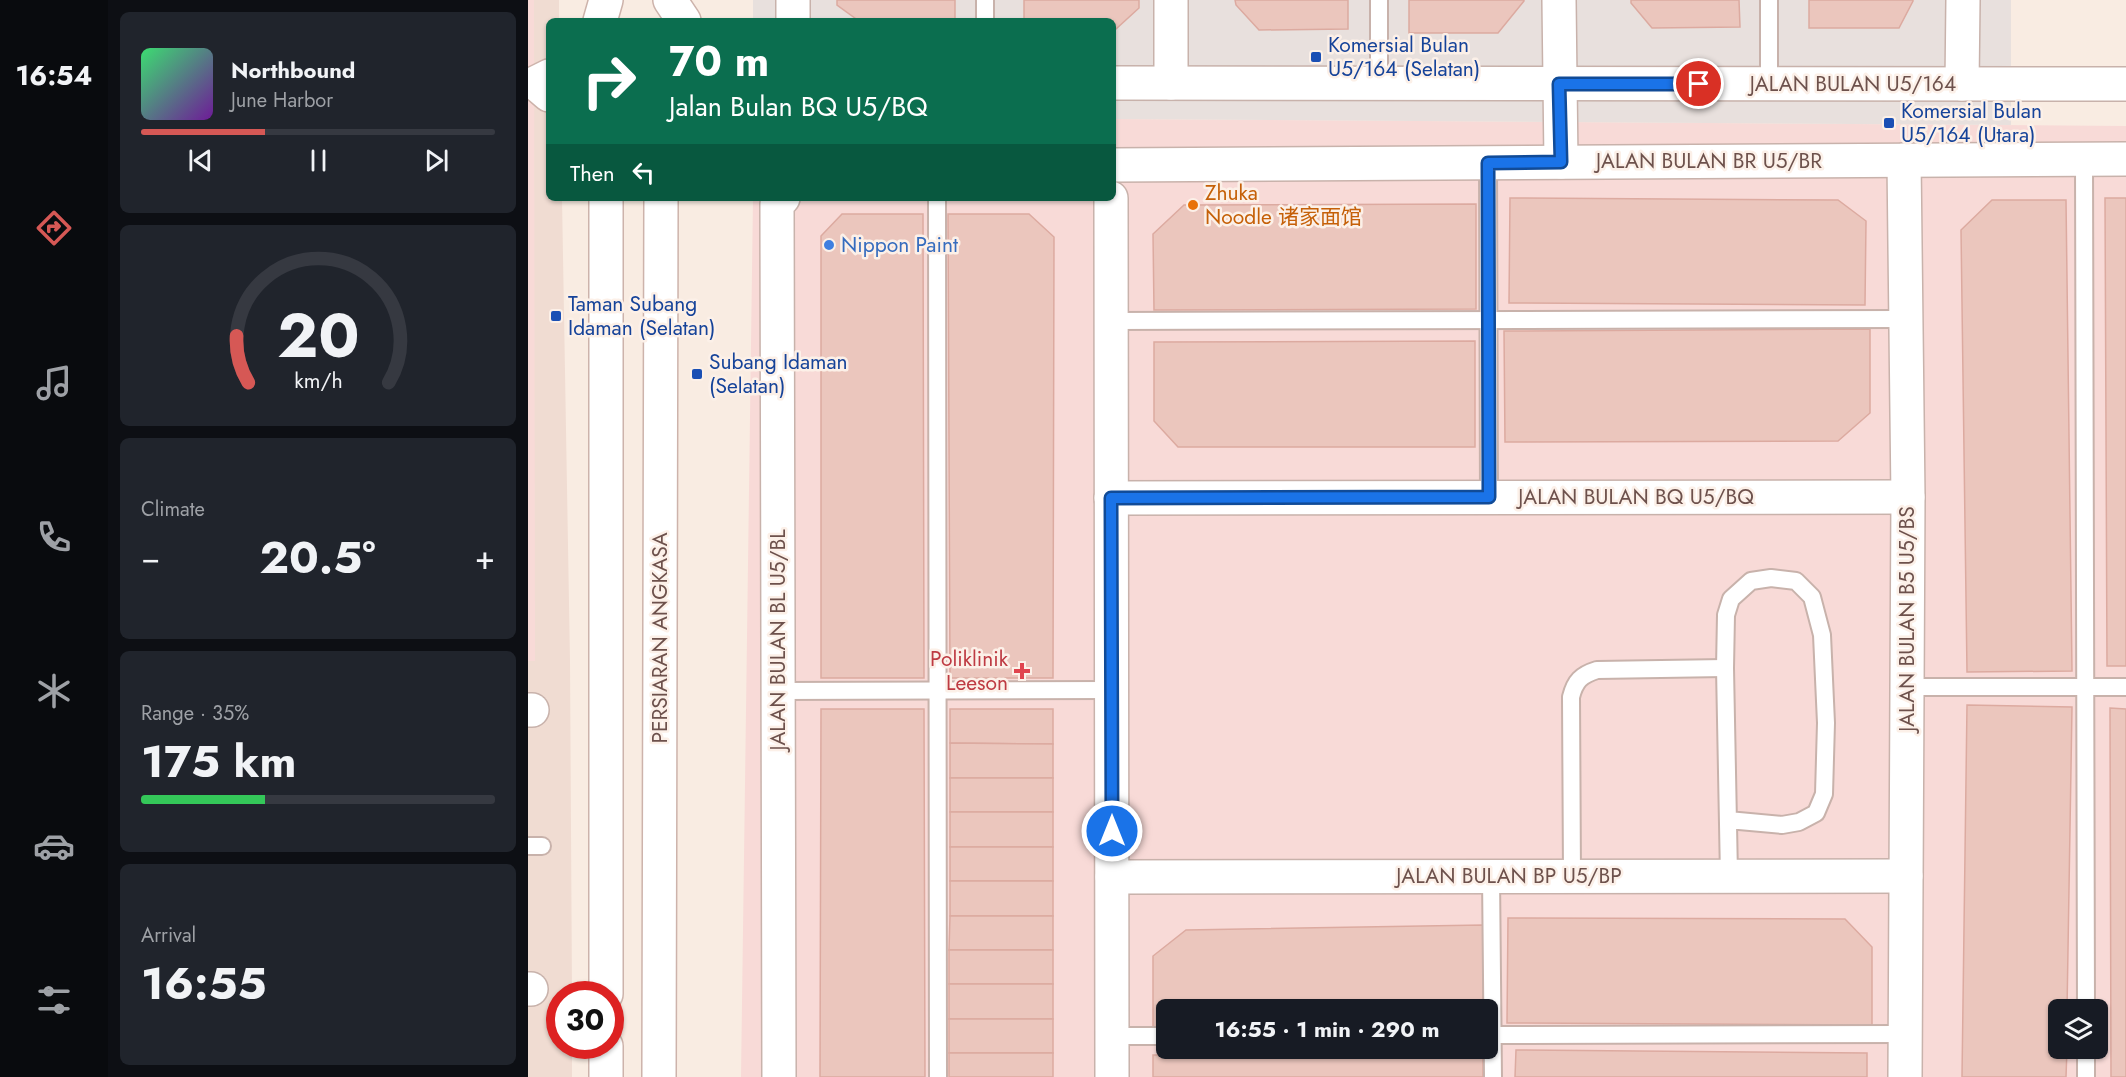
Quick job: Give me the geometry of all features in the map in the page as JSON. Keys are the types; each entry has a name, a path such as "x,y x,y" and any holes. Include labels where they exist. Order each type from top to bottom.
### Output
{"street":[{"path":"601,18 607,0"},
{"path":"607,0 607,18"},
{"path":"661,0 661,18"},
{"path":"670,0 682,18"},
{"path":"793,0 793,18"},
{"path":"1171,0 1171,83"},
{"path":"1559,0 1561,162"},
{"path":"1962,84 1963,0"},
{"name":"JALAN BULAN U5/164","path":"1116,83 2126,84"},
{"name":"JALAN BULAN BR U5/BR","path":"1116,165 2126,159"},
{"name":"JALAN BULAN B5 U5/BS","path":"1904,160 1908,496 1905,1077"},
{"path":"606,201 606,981"},
{"name":"PERSIARAN ANGKASA","path":"659,1077 661,201"},
{"name":"JALAN BULAN BL U5/BL","path":"779,1077 780,201"},
{"path":"1111,201 1112,1077"},
{"name":"JALAN BULAN BQ U5/BQ","path":"1111,498 1908,496"},
{"name":"JALAN BULAN BP U5/BP","path":"1112,877 1906,876"},
{"path":"606,1059 606,1077"}],"lane":[{"path":"985,0 985,18"},
{"path":"1379,0 1379,84"},
{"path":"1769,0 1769,84"},
{"path":"2084,159 2086,999"},
{"path":"1488,163 1489,497"},
{"path":"937,201 938,1077"},
{"path":"1111,321 1906,319"},
{"path":"1728,820 1782,825 1799,822 1816,813 1824,794 1826,723 1822,634 1812,597 1796,581 1771,578 1751,581 1731,599 1726,615 1725,668 1729,876"},
{"path":"1572,876 1571,697 1574,684 1584,674 1597,670 1725,668"},
{"path":"1907,687 2126,687"},
{"path":"778,691 1112,690"},
{"path":"1490,999 1491,876"},
{"path":"1498,1035 1905,1035"},
{"path":"1112,1036 1156,1036"},
{"path":"1492,1059 1493,1077"},
{"path":"2086,1059 2086,1077"}],"shaded area":[{"path":"528,0 559,0 559,18 546,18 546,201 562,201 570,661 572,981 546,981 546,1059 572,1059 572,1077 528,1077"},
{"path":"528,0 534,0 535,661 528,661"},
{"path":"753,0 2011,0 2011,125 1116,119 1116,18 753,18"},
{"path":"1116,119 2126,126 2126,1077 741,1077 753,201 1116,201"}],"building":[{"path":"837,0 955,0 955,18 855,18 837,5"},
{"path":"1024,0 1139,0 1139,8 1116,29 1116,18 1024,18"},
{"path":"1235,0 1348,0 1348,29 1259,30 1236,5"},
{"path":"1409,0 1524,1 1498,33 1409,33"},
{"path":"1631,0 1739,0 1740,27 1652,28 1631,3"},
{"path":"1809,0 1913,1 1899,28 1809,28"},
{"path":"1510,198 1838,200 1866,221 1865,305 1509,303"},
{"path":"2105,198 2126,198 2126,666 2107,666"},
{"path":"1992,200 2066,200 2072,671 1967,672 1961,230"},
{"path":"1476,204 1476,309 1154,310 1153,234 1184,205"},
{"path":"842,214 923,214 924,678 821,678 821,236"},
{"path":"948,214 1029,214 1054,237 1053,678 950,678"},
{"path":"1870,329 1870,413 1838,441 1505,442 1504,331"},
{"path":"1475,341 1475,447 1178,447 1154,421 1154,342"},
{"path":"1967,705 2072,707 2067,999 2048,999 2048,1059 2067,1059 2066,1077 1962,1077"},
{"path":"2110,708 2126,709 2126,1077 2111,1077"},
{"path":"821,709 924,709 925,1077 820,1077"},
{"path":"950,709 1053,709 1053,744 950,743"},
{"path":"950,743 1053,744 1053,778 950,778"},
{"path":"950,778 1053,778 1053,812 950,812"},
{"path":"950,812 1053,812 1053,847 950,847"},
{"path":"950,847 1053,847 1053,881 950,881"},
{"path":"950,881 1053,881 1053,916 950,916"},
{"path":"950,916 1053,916 1053,950 949,950"},
{"path":"1508,918 1845,919 1872,947 1872,1025 1507,1023"},
{"path":"1483,925 1483,999 1156,999 1156,1028 1153,1028 1153,956 1186,930"},
{"path":"949,950 1053,950 1053,984 949,984"},
{"path":"949,984 1053,984 1053,1019 949,1019"},
{"path":"949,1019 1053,1019 1053,1053 949,1053"},
{"path":"1516,1050 1867,1053 1867,1077 1515,1077"},
{"path":"949,1053 1053,1053 1053,1077 949,1077"},
{"path":"1153,1055 1156,1055 1156,1059 1483,1059 1483,1077 1153,1077"}],"place":[{"name":"Komersial Bulan U5/164 (Selatan)","path":"1316,57"},
{"name":"Komersial Bulan U5/164 (Utara)","path":"1889,123"},
{"name":"Zhuka Noodle 诸家面馆","path":"1193,205"},
{"name":"Nippon Paint","path":"829,245"},
{"name":"Taman Subang Idaman (Selatan)","path":"556,316"},
{"name":"Subang Idaman (Selatan)","path":"697,374"},
{"name":"Poliklinik Leeson","path":"1022,671"}],"route":[{"path":"1112,831 1111,498 1489,497 1488,163 1561,162 1559,84 1699,84"}]}
